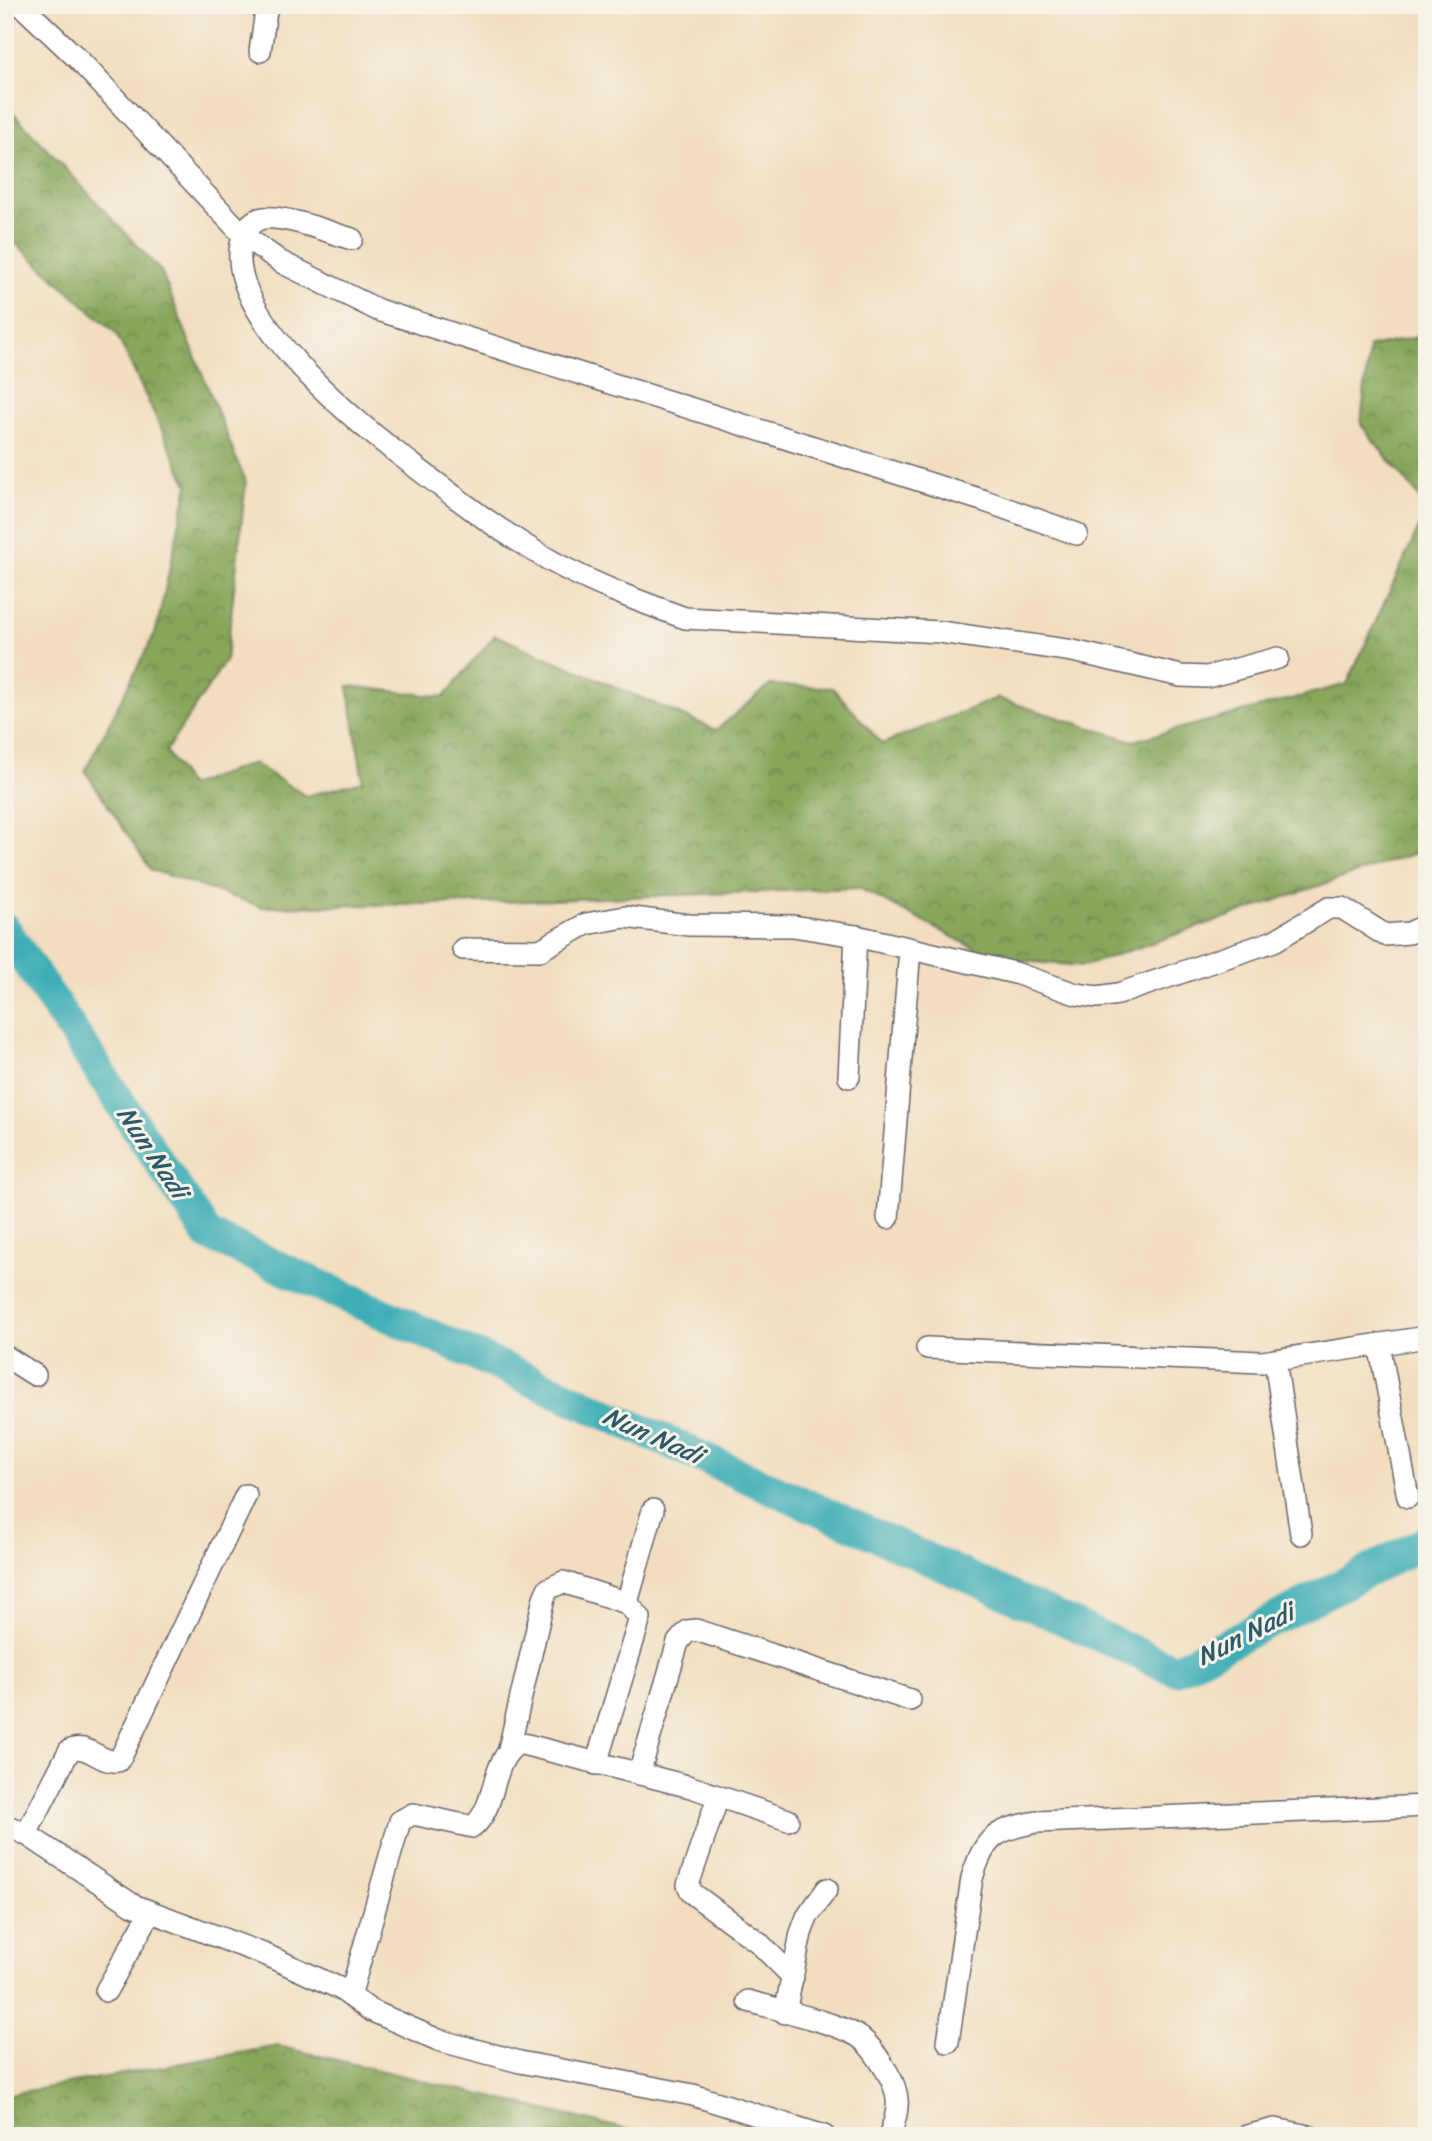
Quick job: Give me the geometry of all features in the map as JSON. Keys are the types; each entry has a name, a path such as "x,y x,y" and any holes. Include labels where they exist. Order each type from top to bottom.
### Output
{"street":[{"path":"21,5 121,103 243,236 281,262 379,310 972,496 1077,534"},
{"path":"260,51 267,5"},
{"path":"352,239 264,218 249,225 243,236 239,272 248,295 311,378 344,410 404,458 533,549 554,562 645,604 685,618 940,632 1073,651 1181,676 1207,677 1278,658"},
{"path":"463,949 540,950 586,924 625,917 689,925 793,926 856,936 1015,973 1076,994 1097,997 1143,986 1274,941 1329,908 1342,908 1385,935 1409,933 1427,925"},
{"path":"849,1077 856,936"},
{"path":"888,1218 910,949"},
{"path":"927,1348 1275,1360 1427,1337"},
{"path":"1379,1344 1408,1497"},
{"path":"5,1356 35,1375"},
{"path":"1275,1360 1301,1534"},
{"path":"26,1834 69,1751 84,1749 111,1762 118,1761 122,1755 246,1495"},
{"path":"627,1603 653,1510"},
{"path":"509,1749 548,1589 557,1582 563,1582 627,1603 640,1618 596,1764"},
{"path":"639,1774 678,1642 688,1631 696,1630 910,1700"},
{"path":"350,1996 400,1821 413,1814 473,1827 487,1808 503,1757 519,1743 639,1774 788,1820"},
{"path":"718,1797 688,1885 692,1893 758,1942 793,1977"},
{"path":"948,2042 972,1878 979,1854 997,1832 1037,1822 1427,1806"},
{"path":"5,1825 26,1834 109,1891 150,1913 266,1955 350,1996 370,2010 438,2040 520,2062 693,2095 824,2136"},
{"path":"785,2013 801,1933 807,1917 827,1889"},
{"path":"106,1991 150,1913"},
{"path":"748,2001 842,2029 862,2039 891,2078 900,2104 889,2136"},
{"path":"1247,2136 1275,2129 1310,2136"}],"green space":[{"path":"5,104 161,271 246,483 226,660 166,751 189,786 253,763 306,796 363,781 348,686 444,697 495,635 716,730 770,685 833,688 882,744 997,698 1133,741 1347,684 1427,510 1427,849 1084,966 995,959 859,888 477,903 262,907 151,870 85,771 156,631 188,485 116,333 5,234"},
{"path":"1427,335 1427,507 1361,425 1369,347"},
{"path":"278,2046 654,2136 5,2136 5,2095"}],"waterway":[{"name":"Nun Nadi","path":"5,929 208,1235 1175,1670 1427,1541"}]}
